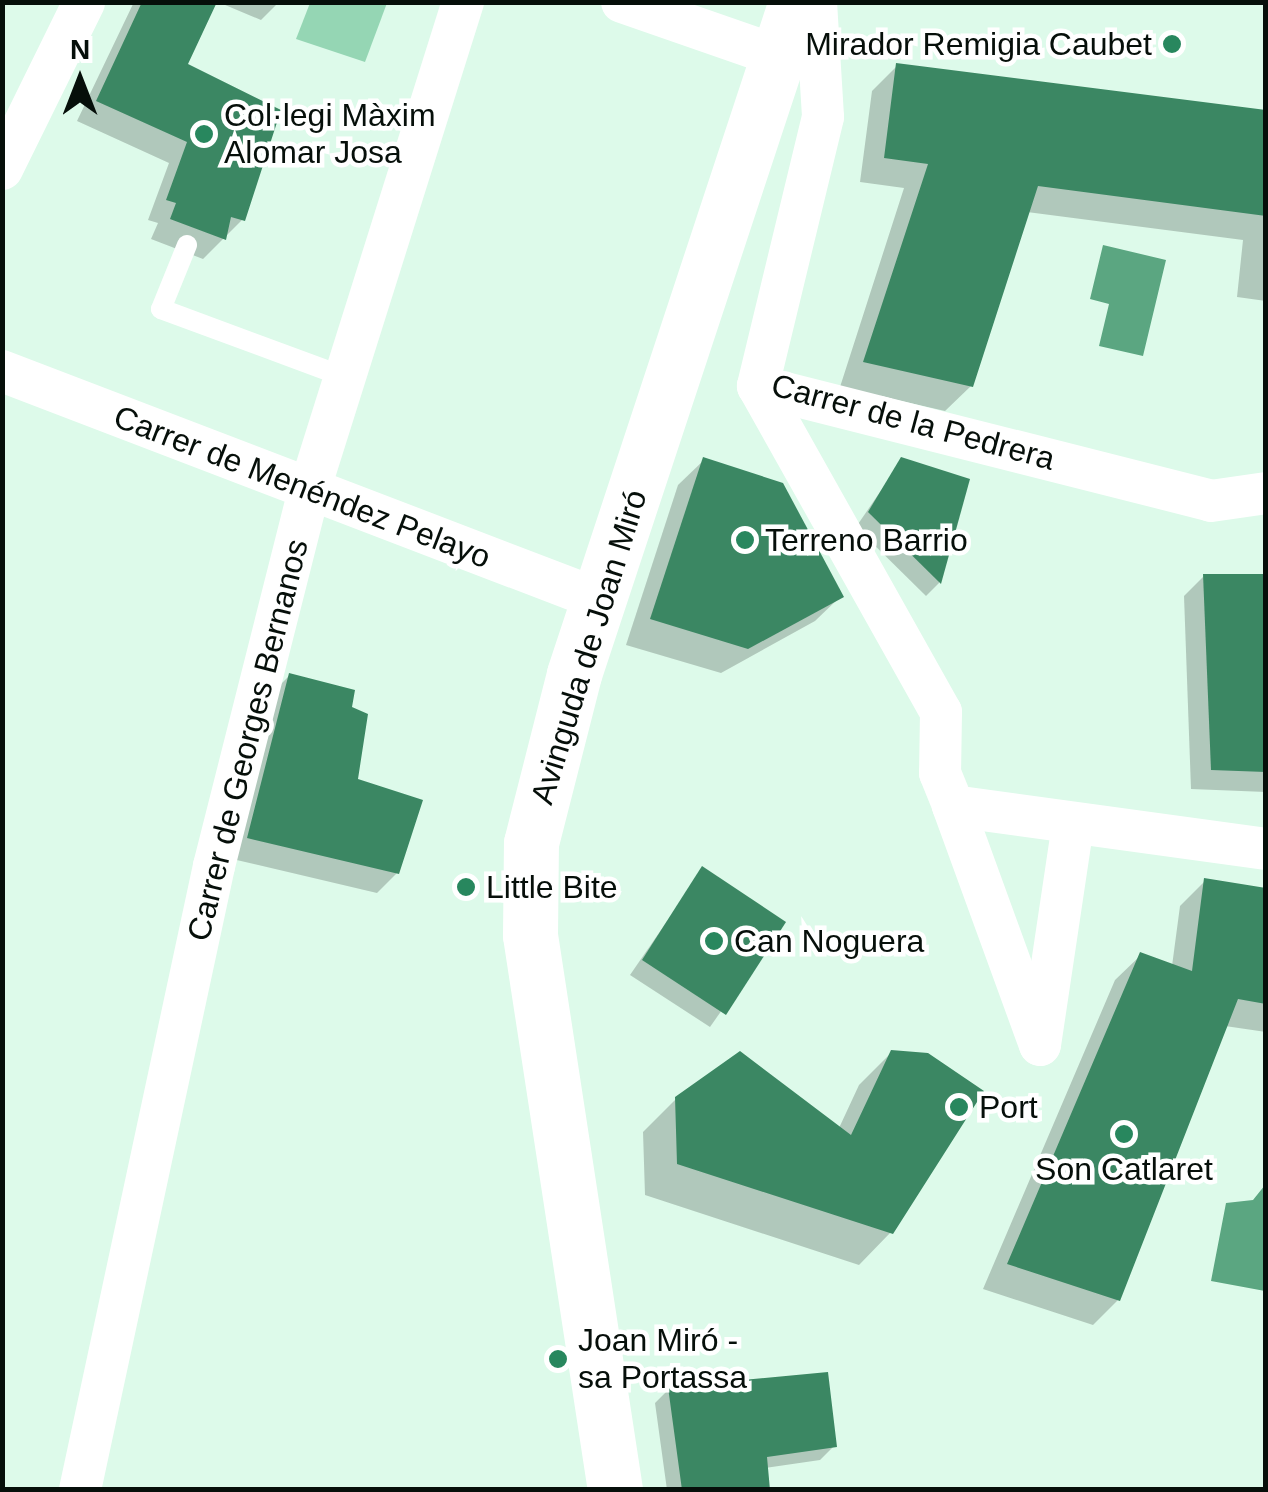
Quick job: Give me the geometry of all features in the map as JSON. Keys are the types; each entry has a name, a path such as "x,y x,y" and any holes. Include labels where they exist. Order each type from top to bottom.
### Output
{"street":[{"path":"2,169 84,2"},
{"name":"Carrer de Georges Bernanos","path":"80,1490 214,866 309,491 464,2"},
{"path":"622,2 778,56"},
{"name":"Avinguda de Joan Miró","path":"615,1490 530,934 531,843 548,766 796,2"},
{"name":"Carrer de la Pedrera","path":"816,2 823,116 758,386 1210,501 1266,493"},
{"name":"Carrer de Menéndez Pelayo","path":"2,371 602,601"},
{"path":"758,386 941,712 940,773 1040,1045 1073,824"},
{"path":"953,806 1266,849"}],"lane":[{"path":"188,245 161,309 345,377"}],"shaded area":[{"path":"310,3 387,3 365,62 296,39"},
{"path":"1103,245 1166,260 1143,356 1099,346 1109,304 1090,299"},
{"path":"1265,1185 1265,1291 1211,1281 1226,1203 1253,1200"}],"building":[{"path":"142,2 217,2 188,64 281,110 245,221 231,217 226,240 170,219 176,203 166,200 187,142 96,101"},
{"path":"896,63 1266,110 1266,216 1038,186 973,387 863,362 928,164 884,158"},
{"name":"Terreno Barrio","path":"703,457 783,483 844,597 748,649 650,619"},
{"path":"901,457 970,479 941,584 868,512"},
{"path":"1203,574 1266,574 1266,772 1211,770"},
{"path":"289,673 355,690 352,707 368,714 358,779 423,800 399,874 247,838"},
{"name":"Can Noguera","path":"702,866 786,922 726,1015 642,960"},
{"name":"Son Catlaret","path":"1204,878 1266,888 1266,1004 1238,999 1120,1301 1007,1264 1140,952 1192,971"},
{"path":"891,1050 928,1053 984,1091 893,1234 677,1164 675,1097 740,1051 851,1135"},
{"path":"828,1372 837,1447 767,1457 770,1490 682,1490 668,1387"}],"place":[{"name":"Mirador Remigia Caubet","path":"1172,44"},
{"name":"Col·legi Màxim Alomar Josa","path":"204,134"},
{"name":"Terreno Barrio","path":"745,540"},
{"name":"Little Bite","path":"466,887"},
{"name":"Can Noguera","path":"714,941"},
{"name":"Port","path":"959,1107"},
{"name":"Son Catlaret","path":"1124,1134"},
{"name":"Joan Miró - sa Portassa","path":"558,1359"}]}
